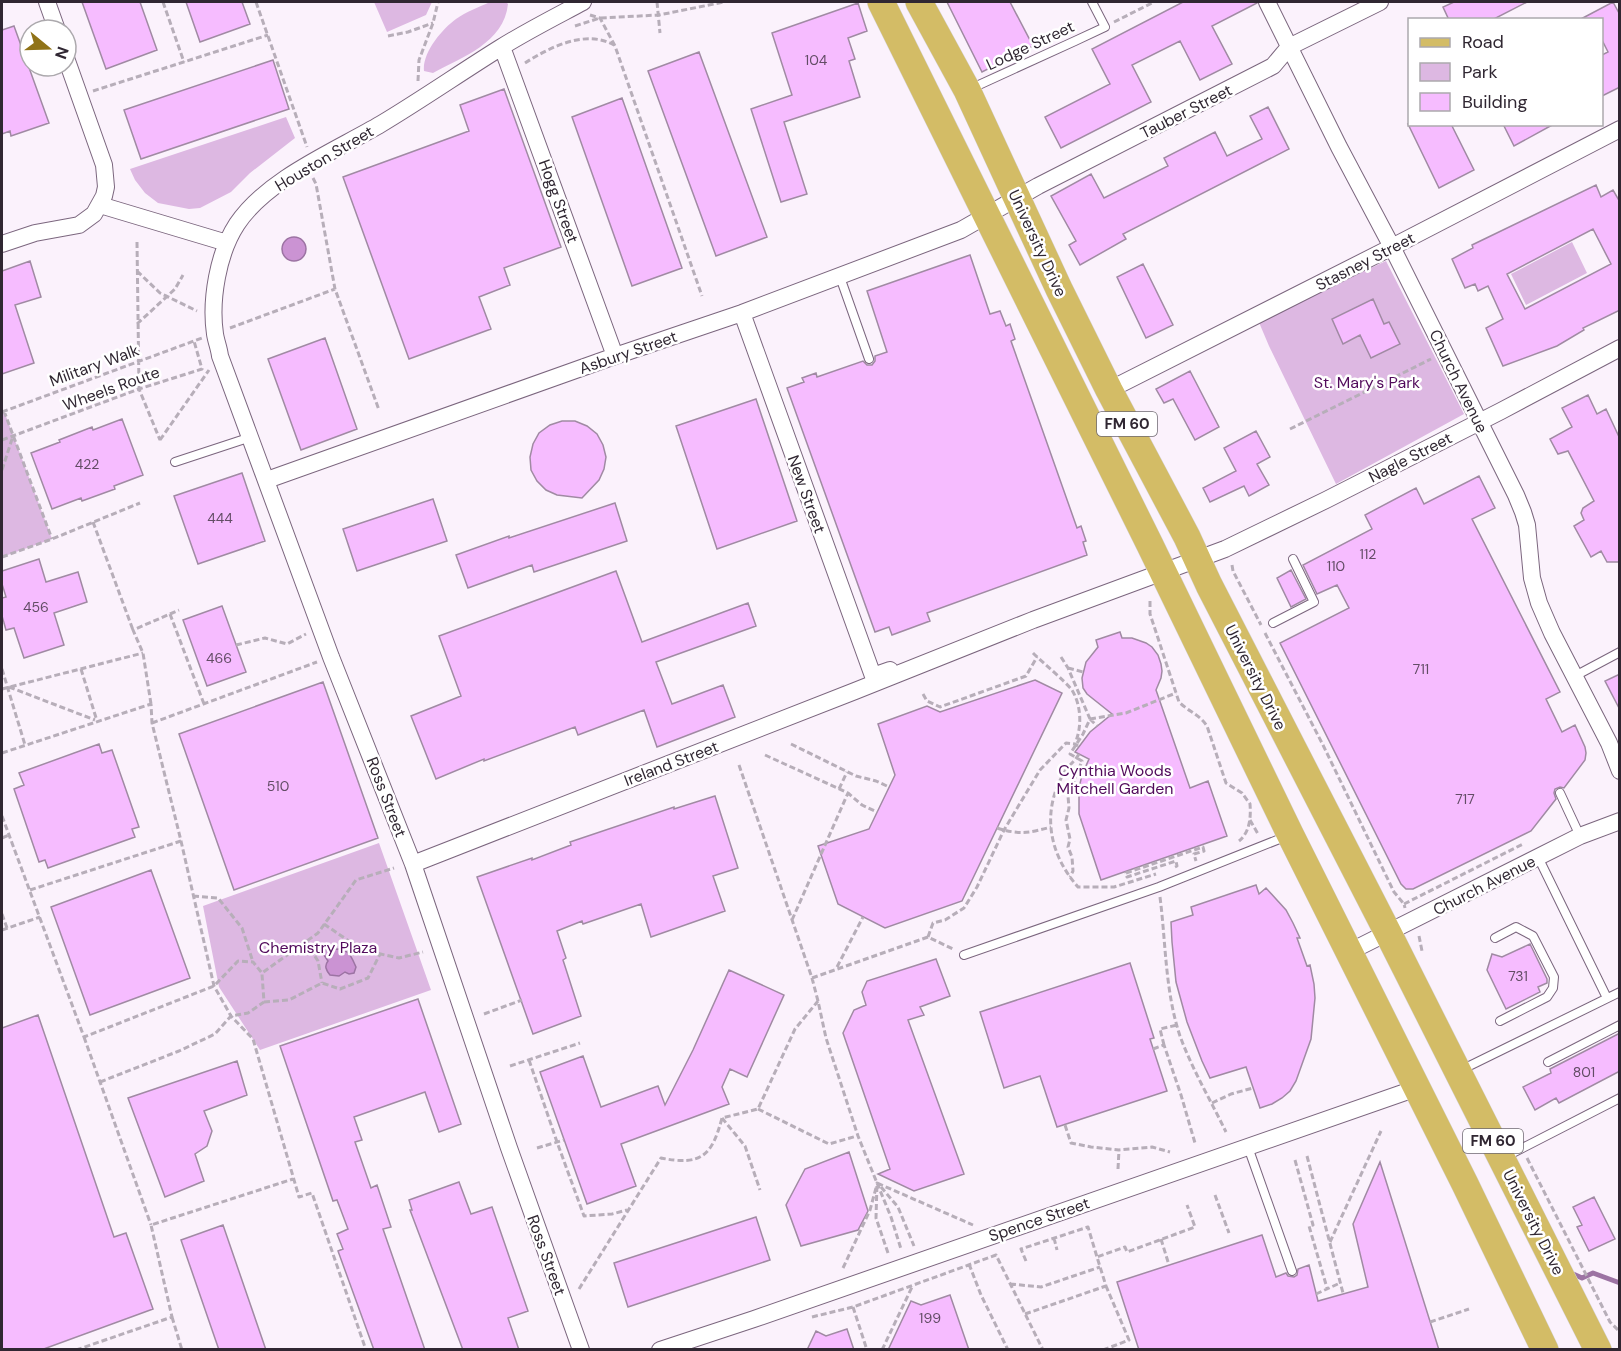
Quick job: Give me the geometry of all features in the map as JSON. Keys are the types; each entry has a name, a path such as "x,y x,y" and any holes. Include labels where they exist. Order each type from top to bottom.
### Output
{"main road":[{"name":"University Drive","path":"881,2 1290,834 1466,1184 1545,1350"},
{"name":"University Drive","path":"919,2 967,90 1109,390 1458,1072 1515,1159 1598,1350"}],"street":[{"path":"47,2 53,18"},
{"name":"Houston Street","path":"227,243 246,211 293,174 381,124 501,47 583,2"},
{"name":"Church Avenue","path":"1267,2 1392,247 1523,512 1527,525 1532,579 1539,603 1609,743 1620,771"},
{"name":"Tauber Street","path":"987,216 1038,186 1273,66 1288,47 1380,2"},
{"name":"Hogg Street","path":"501,47 615,356"},
{"path":"2,244 35,233 79,225 94,214 104,196 106,187 104,165 72,78"},
{"name":"Stasney Street","path":"1109,390 1620,129"},
{"path":"100,205 227,243"},
{"name":"Asbury Street","path":"267,480 742,313 961,230 987,216"},
{"name":"Ross Street","path":"227,243 217,277 215,300 215,333 220,356 332,657 413,864 509,1148 581,1350"},
{"name":"New Street","path":"742,313 873,676"},
{"name":"Nagle Street","path":"1163,572 1225,549 1276,525 1620,348"},
{"name":"Ireland Street","path":"413,864 1033,620 1163,572"},
{"name":"Ireland Street","path":"873,676 896,668 929,662"},
{"name":"Church Avenue","path":"1349,952 1580,836 1620,821"},
{"name":"Spence Street","path":"660,1350 1417,1088"}],"lane":[{"path":"1092,2 1105,27"},
{"name":"Lodge Street","path":"967,90 1105,27"},
{"path":"840,277 869,359"},
{"path":"174,462 251,437"},
{"path":"1273,623 1314,602 1293,559"},
{"path":"1575,676 1620,652"},
{"path":"1560,793 1580,836"},
{"path":"964,955 1159,887 1290,834"},
{"path":"1538,857 1607,998"},
{"path":"1495,938 1516,927 1533,936 1554,977 1553,988 1547,997 1500,1021"},
{"path":"1458,1072 1620,992"},
{"path":"1548,1062 1620,1025"},
{"path":"1515,1159 1620,1098"},
{"path":"1248,1147 1292,1271"}],"path":[{"path":"163,2 184,62"},
{"path":"256,2 308,146 301,155"},
{"path":"418,88 419,60 438,2"},
{"path":"657,2 660,33"},
{"path":"702,296 615,45 600,18 659,15 724,2"},
{"path":"1105,27 1154,2"},
{"path":"388,36 433,23"},
{"path":"78,96 268,35"},
{"path":"524,64 564,43 592,38 605,40 615,45"},
{"path":"312,176 316,184 335,289 379,410"},
{"path":"137,242 139,389 160,440 220,356"},
{"path":"137,272 160,293 197,311"},
{"path":"137,324 175,289 183,275"},
{"name":"Military Walk","path":"3,412 335,289"},
{"name":"Wheels Route","path":"2,440 139,389 202,369 194,341"},
{"path":"1290,429 1429,360"},
{"path":"3,412 52,539"},
{"path":"2,470 13,435"},
{"path":"2,557 140,503"},
{"path":"93,522 143,653 152,723 214,986 231,1016 253,1039 299,1197 312,1193 366,1350"},
{"path":"1233,565 1233,571 1257,617"},
{"path":"1150,601 1150,614 1179,702 1202,719 1207,726 1226,783 1242,793 1250,804 1250,820 1246,836 1233,846"},
{"path":"133,630 178,610"},
{"path":"171,614 204,704"},
{"path":"236,645 266,638 287,644 321,627"},
{"path":"1268,639 1331,759 1394,892 1404,903 1406,909"},
{"path":"2,689 143,653"},
{"path":"1033,653 1071,690 1075,698 1080,726 1077,745"},
{"path":"152,723 332,657"},
{"path":"923,694 927,701 940,707 1026,676 1037,657"},
{"path":"1061,657 1090,719 1096,726"},
{"path":"1068,668 1083,672"},
{"path":"2,669 25,745"},
{"path":"81,669 97,721"},
{"path":"7,687 97,721"},
{"path":"1090,719 1126,714 1176,693"},
{"path":"2,753 151,704"},
{"path":"1070,878 1073,871 1066,820 1069,808 1068,796 1082,761 1078,756 1070,754 1090,719"},
{"path":"1086,727 1090,732"},
{"path":"928,937 933,923 945,920 964,908 977,887 1004,830 1040,770 1066,743 1077,745"},
{"path":"792,744 856,776 889,787"},
{"path":"765,755 848,793 862,805 877,812"},
{"path":"1078,756 1065,772 1053,804 1051,827 1062,867 1078,887 1114,887 1160,874"},
{"path":"739,765 812,978 826,1038 858,1136 891,1217 901,1249"},
{"path":"839,789 847,771"},
{"path":"792,920 848,793"},
{"path":"2,816 84,1037 150,1225 182,1350"},
{"path":"1250,820 1258,834"},
{"path":"997,828 1014,834 1051,827"},
{"path":"2,838 9,835"},
{"path":"30,890 181,841"},
{"path":"1404,903 1530,841"},
{"path":"1179,869 1169,871 1177,866 1176,861 1127,878 1126,873 1203,847 1204,851 1194,854"},
{"path":"1188,866 1197,862"},
{"path":"262,973 318,933 356,880 394,868"},
{"path":"1159,887 1166,974 1177,1025 1226,1132"},
{"path":"194,896 218,898 242,928 254,962 262,973 264,1002"},
{"path":"2,914 7,928"},
{"path":"2,930 40,917"},
{"path":"837,969 863,917"},
{"path":"324,924 362,950 399,958 423,952"},
{"path":"812,978 928,937 964,955"},
{"path":"305,941 318,961 322,983"},
{"path":"100,1082 179,1051 215,1034 231,1016 248,1013 264,1002 289,1000 322,983 340,989 368,978 380,954"},
{"path":"84,1037 214,986 238,961 254,962"},
{"path":"484,1014 522,1000"},
{"path":"758,1108 795,1029 818,1001"},
{"path":"1177,1025 1160,1029 1195,1143"},
{"path":"510,1066 580,1043"},
{"path":"1153,1049 1164,1045"},
{"path":"529,1060 584,1216 612,1214 627,1210"},
{"path":"1212,1103 1230,1094 1253,1088"},
{"path":"722,1118 758,1108 829,1144 858,1136"},
{"path":"722,1118 745,1146 760,1190"},
{"path":"579,1289 661,1158 687,1160 706,1154 713,1146 722,1118"},
{"path":"1065,1125 1071,1143 1119,1150 1152,1147 1170,1152"},
{"path":"1329,1244 1381,1131"},
{"path":"537,1148 564,1140"},
{"path":"1118,1169 1119,1150"},
{"path":"1307,1156 1343,1293"},
{"path":"1515,1159 1610,1322 1620,1332"},
{"path":"1295,1160 1313,1225 1309,1226 1327,1288"},
{"path":"150,1225 293,1179"},
{"path":"878,1184 973,1224"},
{"path":"878,1184 898,1207 914,1246"},
{"path":"878,1184 876,1218 888,1253"},
{"path":"843,1268 870,1210 878,1184"},
{"path":"1215,1195 1229,1233"},
{"path":"1097,1257 1125,1247 1127,1252 1195,1227 1187,1205"},
{"path":"1026,1261 1021,1249 1088,1227 1106,1286 1128,1340 1103,1350"},
{"path":"1054,1238 1057,1250"},
{"path":"1161,1239 1170,1265"},
{"path":"867,1350 853,1307 996,1255 1043,1350"},
{"path":"969,1264 981,1295 1008,1350"},
{"path":"1010,1284 1041,1287 1100,1267"},
{"path":"1316,1294 1340,1283"},
{"path":"882,1350 913,1285"},
{"path":"1025,1314 1106,1286"},
{"path":"1430,1322 1469,1309"},
{"path":"76,1350 172,1317"}],"green space":[{"path":"374,2 432,2 426,15 387,32"},
{"path":"490,2 508,4 505,18 490,39 433,73 424,71 424,64 430,49 445,29 460,16"},
{"path":"286,117 295,138 250,173 231,192 200,208 189,209 158,203 145,193 130,169"},
{"path":"1572,242 1587,273 1526,305 1511,274"},
{"name":"St. Mary's Park","path":"1386,261 1464,414 1336,484 1258,320"},
{"path":"4,411 52,539 2,557 2,412"},
{"name":"Chemistry Plaza","path":"379,843 431,990 260,1050 219,987 203,906"}],"shaded area":[{"path":"294,237 303,240 306,249 303,258 294,261 285,258 282,249 285,240"},
{"path":"328,948 348,953 356,967 354,973 330,975 326,968 328,961 324,955"}],"building":[{"path":"82,2 140,2 157,50 106,69"},
{"path":"186,2 242,2 250,24 200,42"},
{"path":"947,2 1010,2 1033,46 982,72"},
{"path":"1183,2 1257,2 1212,26 1232,64 1200,80 1180,41 1132,65 1151,102 1061,148 1045,117 1110,84 1092,49"},
{"path":"1454,2 1527,2 1496,18 1448,18 1443,7"},
{"path":"1613,2 1620,15 1620,87 1603,96 1603,54 1608,52 1603,42 1603,18 1583,18"},
{"path":"858,3 867,31 848,38 855,59 849,61 860,97 784,122 807,194 781,202 751,109 792,95 772,33"},
{"path":"14,26 18,37 18,78 33,78 49,123 11,136 10,131 2,134 2,30"},
{"path":"699,52 767,237 716,256 648,71"},
{"path":"273,60 289,109 141,159 124,110"},
{"path":"504,89 561,247 504,268 510,285 479,297 491,329 409,359 343,177 469,131 460,105"},
{"path":"622,98 682,268 632,286 572,117"},
{"path":"1268,107 1289,149 1123,234 1126,239 1080,265 1069,245 1076,241 1051,196 1091,174 1104,198 1168,166 1164,158 1215,132 1227,156 1262,139 1250,116"},
{"path":"1409,126 1452,126 1474,170 1439,188"},
{"path":"1504,126 1550,126 1514,146"},
{"path":"1596,185 1601,197 1613,190 1620,202 1620,310 1583,328 1584,330 1557,346 1503,366 1486,328 1503,319 1488,286 1478,291 1475,284 1465,288 1452,259 1473,248 1472,245","holes":["1593,229 1611,264 1525,309 1507,274"]},
{"path":"970,255 990,314 1000,311 1006,326 1010,324 1015,339 1011,341 1077,528 1081,526 1086,541 1083,542 1087,555 927,613 930,621 892,635 889,627 875,632 787,388 804,382 802,378 816,373 817,377 863,361 867,365 872,365 875,356 887,352 867,291"},
{"path":"30,261 41,297 15,305 34,363 2,374 2,271"},
{"path":"1143,264 1173,325 1146,338 1117,277"},
{"path":"1373,299 1384,324 1389,322 1400,344 1371,358 1360,335 1343,344 1332,319"},
{"path":"325,338 357,429 301,450 268,359"},
{"path":"1190,371 1219,427 1195,440 1173,399 1164,403 1156,389"},
{"path":"1588,395 1597,414 1606,409 1620,439 1620,562 1607,562 1601,551 1591,557 1574,526 1584,520 1581,513 1583,508 1594,501 1568,451 1558,454 1550,439 1572,427 1562,408"},
{"path":"756,399 797,521 717,549 676,426"},
{"path":"122,419 143,475 114,486 115,489 52,509 31,453 92,427 93,430"},
{"path":"562,421 575,421 587,426 597,434 603,445 606,457 604,469 599,480 582,498 557,495 546,490 531,470 530,457 539,433 550,425"},
{"path":"1256,431 1270,457 1257,464 1269,485 1249,496 1244,486 1210,502 1203,488 1236,471 1224,448"},
{"path":"242,473 265,541 198,564 174,496"},
{"path":"1479,476 1495,508 1472,519 1560,692 1546,699 1562,732 1575,725 1585,747 1585,760 1564,788 1555,789 1556,799 1531,831 1413,889 1406,889 1401,884 1280,643 1349,608 1337,585 1317,594 1303,565 1372,529 1365,515 1416,488 1424,504"},
{"path":"433,499 447,541 357,571 343,529"},
{"path":"615,503 627,541 534,572 532,565 468,588 456,555"},
{"path":"39,559 46,582 78,572 87,602 54,613 64,645 24,658 14,628 6,630 2,616 2,598 6,597 2,584 2,571"},
{"path":"1291,570 1306,599 1291,607 1277,578"},
{"path":"616,571 642,642 748,603 756,626 656,662 672,704 723,685 735,717 657,747 644,710 578,735 575,727 484,761 484,759 436,779 411,716 461,696 439,636"},
{"path":"222,606 246,672 207,686 183,620"},
{"path":"1120,632 1122,638 1132,638 1146,643 1158,655 1162,671 1156,690 1190,788 1208,781 1227,836 1101,880 1079,814 1079,788 1089,759 1075,752 1090,732 1112,714 1083,688 1082,678 1086,662 1098,647 1096,640"},
{"path":"1620,674 1620,710 1605,681"},
{"path":"1035,680 1062,693 962,901 885,928 838,904 818,846 869,829 895,775 878,724 927,706 940,712"},
{"path":"323,682 378,838 234,890 179,734"},
{"path":"99,744 102,753 112,750 139,827 132,829 135,837 48,868 45,860 39,862 14,789 24,785 19,773"},
{"path":"715,796 738,868 713,876 725,911 651,937 641,904 583,924 582,921 557,931 566,958 563,960 581,1016 533,1034 477,877 532,858 532,860 571,845 570,842 674,807 674,809"},
{"path":"151,870 190,978 90,1015 51,907"},
{"path":"1256,885 1259,894 1266,888 1286,910 1293,923 1300,938 1297,938 1307,966 1310,965 1315,998 1311,1039 1296,1081 1282,1098 1260,1108 1246,1067 1210,1078 1187,1022 1176,982 1171,922 1193,915 1191,907"},
{"path":"1530,944 1547,983 1538,987 1540,992 1506,1009 1487,970 1492,954 1502,957"},
{"path":"936,959 950,996 920,1007 924,1015 908,1020 964,1174 914,1191 878,1174 890,1169 843,1033 854,1010 866,1005 862,992 867,981"},
{"path":"1130,963 1154,1038 1150,1039 1167,1091 1057,1127 1040,1076 1004,1088 980,1012"},
{"path":"729,970 784,995 747,1077 730,1069 722,1087 729,1104 621,1144 636,1186 587,1204 540,1072 583,1056 601,1107 658,1086 665,1105"},
{"path":"418,999 461,1124 439,1132 425,1092 354,1117 362,1140 355,1142 371,1188 377,1185 391,1227 383,1229 425,1350 374,1350 338,1251 343,1249 337,1234 348,1229 337,1200 333,1201 280,1046"},
{"path":"38,1015 114,1237 126,1233 153,1309 41,1350 2,1350 2,1028"},
{"path":"1620,1033 1620,1071 1559,1103 1556,1098 1535,1110 1523,1087 1551,1073 1550,1069"},
{"path":"237,1061 247,1095 204,1111 212,1131 207,1146 195,1154 204,1181 165,1197 128,1098"},
{"path":"849,1152 868,1211 858,1230 801,1246 786,1205 805,1169"},
{"path":"1380,1162 1439,1350 1139,1350 1117,1282 1262,1235 1276,1277 1286,1273 1294,1277 1298,1269 1309,1265 1318,1301 1368,1287 1353,1224"},
{"path":"459,1182 471,1214 492,1207 528,1311 508,1318 519,1350 463,1350 410,1210 412,1210 409,1200"},
{"path":"1594,1197 1615,1239 1589,1251 1577,1227 1582,1225 1573,1207"},
{"path":"756,1217 770,1260 628,1307 614,1263"},
{"path":"223,1225 266,1350 219,1350 181,1240"},
{"path":"950,1295 969,1350 888,1350 911,1301 921,1305"},
{"path":"847,1329 854,1350 807,1350 816,1331 826,1336"}],"waterway":[{"path":"1571,1273 1582,1278 1593,1273 1620,1283"}],"park label":[{"name":"Cynthia Woods Mitchell Garden","path":"1115,779"}]}
